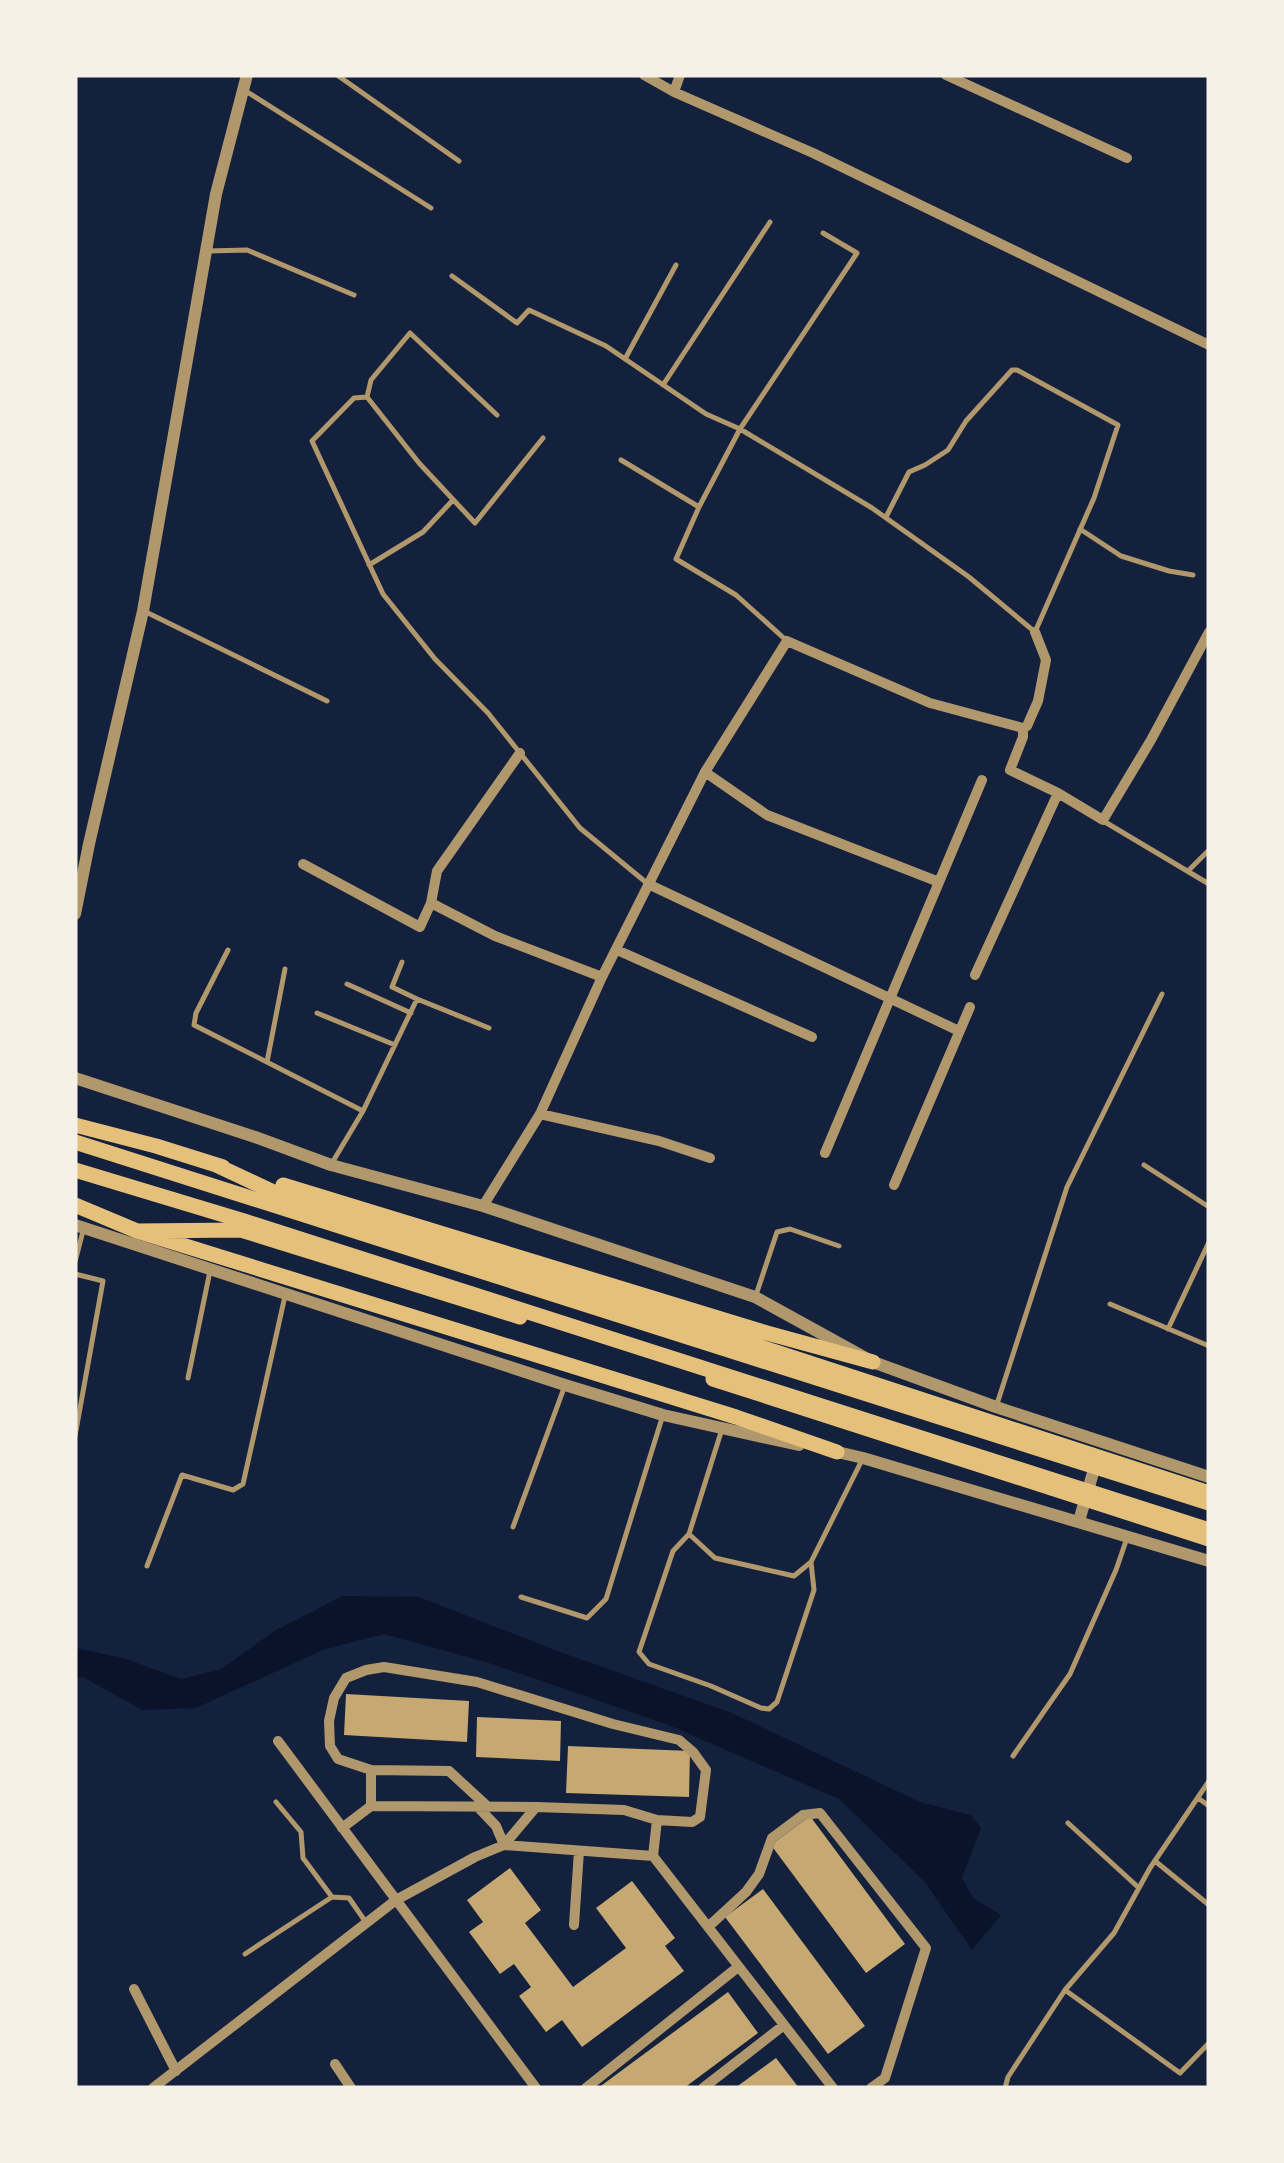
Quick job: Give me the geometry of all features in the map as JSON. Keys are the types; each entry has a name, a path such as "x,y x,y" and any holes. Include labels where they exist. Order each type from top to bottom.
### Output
{"main road":[{"path":"76,1130 216,1164 766,1333 873,1362"},
{"path":"76,1130 1209,1503"},
{"path":"216,1164 280,1195 434,1245 1209,1480"},
{"path":"75,1170 1209,1530"},
{"path":"75,1205 137,1231 736,1417 836,1452"},
{"path":"137,1231 241,1230 1209,1538"}],"street":[{"path":"644,75 1208,343"},
{"path":"674,92 680,75"},
{"path":"946,75 1126,158"},
{"path":"75,914 143,611 216,194 245,82"},
{"path":"1023,728 1038,701 1046,660 1035,632"},
{"path":"1023,728 1010,770 1103,820 1209,632"},
{"path":"483,1206 540,1114 602,977 705,772 787,641 930,704 1023,728"},
{"path":"302,864 420,927 431,902 437,871 520,754"},
{"path":"705,772 767,815 939,882"},
{"path":"824,1152 982,780"},
{"path":"976,974 1058,793"},
{"path":"648,884 960,1032"},
{"path":"431,902 495,936 602,977"},
{"path":"617,950 812,1037"},
{"path":"894,1185 970,1007"},
{"path":"75,1078 330,1165 483,1206 755,1298 873,1362 1209,1480"},
{"path":"540,1114 659,1141 710,1158"},
{"path":"80,1226 663,1415 863,1458 1209,1561"},
{"path":"1079,1521 1102,1442"},
{"path":"342,1828 371,1806 482,1806 624,1810 658,1820 692,1822 700,1817 706,1770 679,1740 477,1682 384,1667 346,1678 334,1698 329,1721 330,1746 338,1759 372,1770 449,1771 482,1806 504,1845"},
{"path":"278,1741 536,2088"},
{"path":"371,1806 372,1770"},
{"path":"504,1845 536,1807"},
{"path":"708,1927 746,1892 759,1874 772,1838 802,1815 820,1813 926,1948 885,2078 871,2088"},
{"path":"658,1820 653,1856 833,2088"},
{"path":"153,2088 396,1900 475,1856 504,1845 653,1856"},
{"path":"574,1925 578,1851"},
{"path":"586,2088 738,1966"},
{"path":"134,1989 182,2088"},
{"path":"703,2088 784,2025"},
{"path":"335,2064 351,2088"}],"lane":[{"path":"337,75 459,161"},
{"path":"245,82 431,208"},
{"path":"663,384 770,222"},
{"path":"787,641 736,595 676,559 740,429 857,253 823,232"},
{"path":"205,251 248,250 354,295"},
{"path":"625,359 676,266"},
{"path":"452,276 516,323 529,310 606,346 706,414 740,429 886,517 969,577 1035,632 1094,498 1118,425 1017,370 1007,374 980,404 948,450 926,466 909,472 886,517"},
{"path":"367,397 371,380 410,333 497,415"},
{"path":"367,397 419,463 476,523 543,438"},
{"path":"367,397 354,398 312,441 383,594 436,659 488,713 580,828 648,884"},
{"path":"621,460 699,507"},
{"path":"369,565 423,532 454,499"},
{"path":"1080,529 1121,556 1193,576"},
{"path":"143,611 327,701"},
{"path":"1103,820 1209,884"},
{"path":"1188,871 1209,850"},
{"path":"228,950 196,1013 194,1025 363,1110"},
{"path":"402,962 392,987 489,1028"},
{"path":"267,1062 286,969"},
{"path":"347,984 411,1013"},
{"path":"996,1407 1067,1187 1162,994"},
{"path":"330,1165 363,1110 417,999"},
{"path":"317,1013 395,1045"},
{"path":"1144,1165 1209,1207"},
{"path":"75,1262 80,1226"},
{"path":"755,1298 777,1232 790,1229 839,1246"},
{"path":"1168,1329 1209,1242"},
{"path":"188,1378 211,1268"},
{"path":"75,1274 103,1281 75,1436"},
{"path":"147,1566 182,1475 233,1490 244,1484 286,1293"},
{"path":"1110,1304 1209,1346"},
{"path":"513,1527 565,1385"},
{"path":"521,1597 587,1618 606,1600 663,1415"},
{"path":"722,1430 689,1534 673,1550 639,1652 649,1664 769,1710 777,1702 814,1590 812,1562"},
{"path":"689,1534 715,1558 794,1576 812,1562 863,1458"},
{"path":"1013,1756 1070,1674 1128,1536"},
{"path":"1005,2088 1008,2077 1065,1990 1114,1932 1155,1861 1209,1782"},
{"path":"1198,1798 1209,1806"},
{"path":"276,1802 301,1832 303,1858 332,1897"},
{"path":"1068,1823 1139,1888"},
{"path":"1155,1861 1209,1905"},
{"path":"245,1954 332,1897 349,1898 367,1923"},
{"path":"1065,1990 1180,2073 1209,2042"}],"water":[{"path":"343,1596 419,1597 732,1713 920,1802 971,1815 981,1828 962,1878 973,1898 1001,1915 972,1950 924,1881 839,1799 666,1724 489,1663 384,1634 325,1649 196,1708 142,1710 83,1677 75,1678 75,1648 123,1658 181,1679 221,1669 276,1630"}],"building":[{"path":"346,1694 469,1701 467,1742 344,1735"},
{"path":"477,1717 561,1721 560,1761 476,1757"},
{"path":"568,1746 690,1751 689,1797 566,1793"},
{"path":"810,1816 905,1944 866,1973 771,1845"},
{"path":"510,1868 541,1910 525,1923 573,1987 626,1948 596,1908 632,1881 675,1938 665,1946 684,1971 582,2047 562,2020 546,2032 519,1996 531,1987 514,1964 500,1974 469,1932 483,1922 467,1900"},
{"path":"763,1889 865,2026 828,2054 725,1917"},
{"path":"728,1992 758,2033 684,2088 598,2088"},
{"path":"776,2058 799,2088 735,2088"}]}
